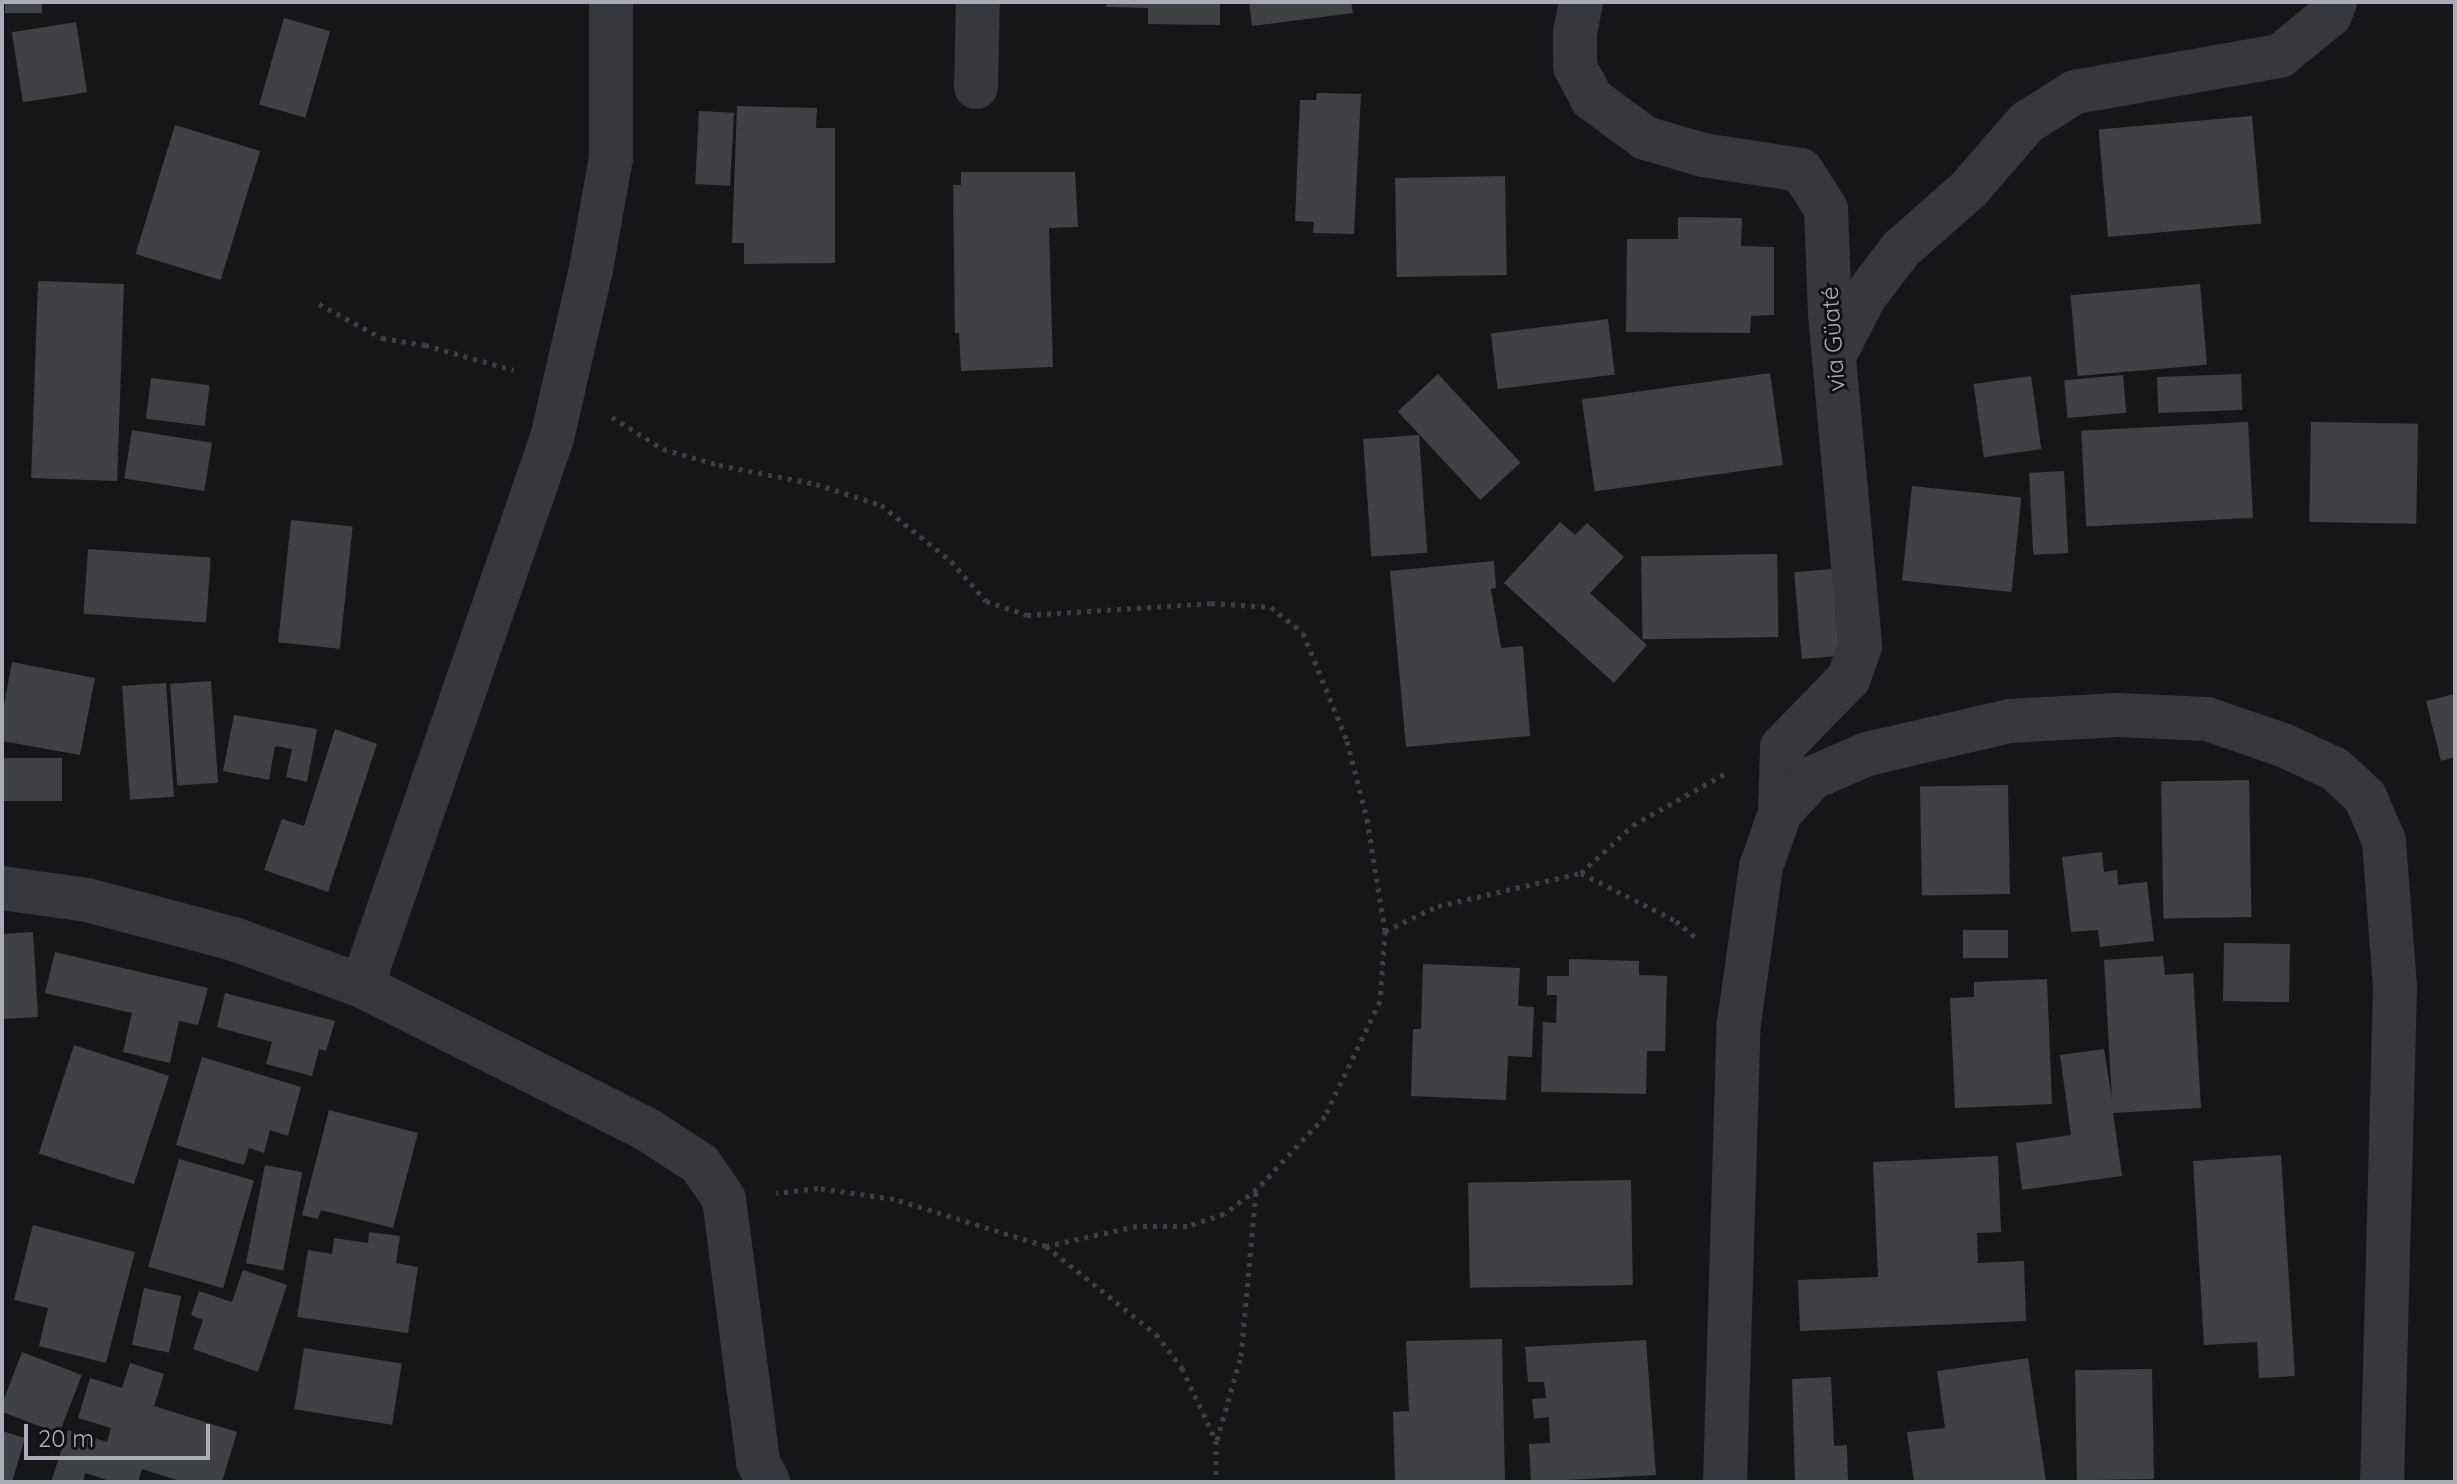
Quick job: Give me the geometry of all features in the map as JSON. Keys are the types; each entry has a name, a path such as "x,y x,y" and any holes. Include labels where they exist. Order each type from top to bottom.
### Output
{"street":[{"path":"362,986 552,438 591,269 611,158 611,2"},
{"path":"976,87 978,2"},
{"name":"via Güaté","path":"1581,2 1575,32 1575,67 1592,99 1645,138 1703,155 1801,170 1826,209 1834,356 1860,646 1849,678 1782,747"},
{"path":"1834,356 1865,296 1901,249 1969,189 2027,122 2075,92 2280,56 2330,15 2335,2"},
{"path":"1780,813 1812,778 1867,754 2010,721 2118,715 2207,719 2283,745 2335,769 2365,797 2384,841 2395,988 2382,1482"},
{"path":"1725,1482 1739,1023 1761,867 1780,813 1782,747"},
{"path":"2,888 87,900 234,939 362,986 648,1130 700,1164 724,1199 758,1462 768,1482"}],"path":[{"path":"319,304 382,338 425,345 562,384 663,449 719,465 816,484 881,505 951,561 986,601 1027,615 1211,603 1271,607 1303,633 1347,741 1367,819 1385,931 1380,1001 1360,1049 1325,1116 1257,1189 1224,1214 1187,1226 1137,1226 1046,1246"},
{"path":"1385,931 1438,906 1581,873 1633,825 1735,768 1782,747"},
{"path":"1581,873 1676,921 1745,978"},
{"path":"724,1199 818,1188 894,1199 1046,1246 1156,1334 1182,1368 1216,1441"},
{"path":"1216,1482 1216,1441 1241,1356 1257,1189"}],"building":[{"path":"5,2 42,2 42,13 5,13"},
{"path":"1107,2 1220,2 1220,25 1148,24 1148,8 1106,7"},
{"path":"1249,2 1351,2 1353,13 1252,26"},
{"path":"284,18 330,31 305,118 259,105"},
{"path":"76,22 87,92 23,102 12,32"},
{"path":"1317,93 1361,94 1354,234 1313,233 1314,222 1295,221 1300,100 1316,100"},
{"path":"737,106 817,108 816,128 835,128 835,263 744,264 744,243 732,243"},
{"path":"699,111 734,113 730,186 695,184"},
{"path":"2252,116 2261,224 2108,237 2099,129"},
{"path":"175,125 260,151 221,280 136,254"},
{"path":"961,172 1075,172 1078,227 1049,228 1053,367 961,371 959,333 955,333 953,185 961,185"},
{"path":"1505,176 1507,275 1397,277 1395,178"},
{"path":"1678,217 1742,218 1741,246 1774,247 1774,315 1751,316 1750,333 1626,332 1627,239 1678,239"},
{"path":"38,281 124,284 117,481 31,478"},
{"path":"2200,284 2207,365 2078,376 2070,295"},
{"path":"1608,319 1615,375 1498,389 1491,333"},
{"path":"1770,373 1783,465 1595,492 1582,399"},
{"path":"1438,374 1521,462 1480,500 1398,412"},
{"path":"2241,374 2242,410 2158,413 2157,377"},
{"path":"2123,375 2126,413 2068,418 2064,380"},
{"path":"2031,376 2041,449 1984,457 1974,384"},
{"path":"151,378 210,385 205,426 146,419"},
{"path":"2248,422 2253,518 2086,527 2081,431"},
{"path":"2311,422 2418,424 2416,524 2309,522"},
{"path":"132,430 212,443 204,491 124,478"},
{"path":"1419,435 1427,553 1371,557 1363,439"},
{"path":"2064,471 2068,553 2033,555 2029,473"},
{"path":"1912,486 2021,497 2011,592 1902,580"},
{"path":"291,520 353,526 340,649 278,642"},
{"path":"1560,522 1575,535 1587,523 1624,557 1590,593 1647,645 1614,683 1504,583"},
{"path":"88,549 211,558 206,622 83,614"},
{"path":"1777,554 1778,637 1642,639 1641,556"},
{"path":"1494,561 1496,588 1491,589 1501,648 1523,646 1530,736 1406,747 1390,571"},
{"path":"1832,569 1840,656 1802,659 1794,572"},
{"path":"12,662 95,678 80,755 2,741 2,715"},
{"path":"211,681 218,783 177,786 170,684"},
{"path":"166,683 174,797 130,800 122,686"},
{"path":"2455,694 2455,757 2441,761 2426,701"},
{"path":"234,715 317,729 307,782 286,777 292,749 275,746 269,780 223,771"},
{"path":"335,729 377,744 328,892 264,870 282,819 304,826"},
{"path":"2,758 62,758 62,801 2,801"},
{"path":"2249,780 2251,917 2163,919 2161,782"},
{"path":"2008,785 2010,894 1922,896 1920,787"},
{"path":"2102,852 2104,872 2117,870 2118,885 2147,882 2154,941 2100,947 2098,930 2071,932 2062,857"},
{"path":"1963,930 2008,930 2008,958 1963,958"},
{"path":"33,932 38,1017 2,1019 2,934"},
{"path":"2224,943 2290,944 2289,1002 2223,1001"},
{"path":"55,952 208,988 198,1025 179,1021 170,1063 123,1052 132,1013 45,993"},
{"path":"2163,956 2165,975 2193,973 2201,1108 2113,1113 2122,1176 2022,1190 2016,1143 2071,1135 2060,1055 2104,1049 2112,1100 2104,960"},
{"path":"1569,959 1639,961 1639,975 1667,976 1665,1051 1647,1051 1646,1094 1541,1092 1543,1022 1556,1023 1557,995 1547,995 1547,976 1569,976"},
{"path":"1423,964 1520,968 1518,1006 1534,1007 1532,1057 1508,1056 1506,1100 1411,1096 1413,1029 1421,1029"},
{"path":"2047,979 2052,1104 1955,1108 1950,998 1974,997 1974,982"},
{"path":"225,993 335,1021 326,1051 319,1049 312,1076 266,1064 272,1042 217,1027"},
{"path":"74,1045 169,1076 134,1184 39,1153"},
{"path":"202,1057 301,1087 288,1136 270,1130 264,1153 249,1148 244,1165 176,1145"},
{"path":"329,1110 418,1133 393,1228 321,1210 318,1219 302,1215"},
{"path":"2281,1155 2295,1376 2259,1378 2257,1342 2204,1345 2193,1161"},
{"path":"1998,1156 2001,1232 1977,1233 1978,1263 2024,1261 2026,1321 1800,1331 1798,1280 1878,1277 1873,1162"},
{"path":"179,1159 254,1180 223,1288 148,1267"},
{"path":"265,1165 302,1172 283,1270 246,1263"},
{"path":"1631,1180 1633,1285 1470,1288 1468,1183"},
{"path":"33,1225 135,1252 106,1363 39,1346 48,1308 14,1300"},
{"path":"369,1232 400,1236 396,1263 418,1267 408,1333 297,1317 308,1250 332,1254 334,1238 368,1243"},
{"path":"243,1270 287,1285 258,1372 193,1349 203,1320 191,1315 199,1291 232,1302"},
{"path":"144,1288 181,1296 169,1353 132,1345"},
{"path":"1502,1339 1505,1482 1395,1482 1393,1412 1409,1411 1406,1341"},
{"path":"1646,1340 1656,1475 1531,1482 1529,1444 1550,1443 1549,1417 1534,1419 1532,1399 1546,1398 1544,1382 1528,1382 1525,1347"},
{"path":"304,1348 402,1363 392,1425 294,1409"},
{"path":"22,1352 82,1375 59,1434 2,1412 2,1404"},
{"path":"2028,1358 2046,1482 1914,1482 1907,1432 1945,1428 1937,1371"},
{"path":"130,1363 164,1374 154,1406 237,1432 222,1482 183,1482 142,1469 138,1482 114,1482 85,1473 83,1482 51,1482 68,1430 107,1442 111,1428 78,1418 90,1378 122,1388"},
{"path":"2152,1369 2154,1479 2077,1480 2075,1370"},
{"path":"1831,1377 1834,1446 1847,1445 1848,1482 1795,1482 1792,1379"},
{"path":"2,1431 25,1438 12,1482 2,1482"}]}
